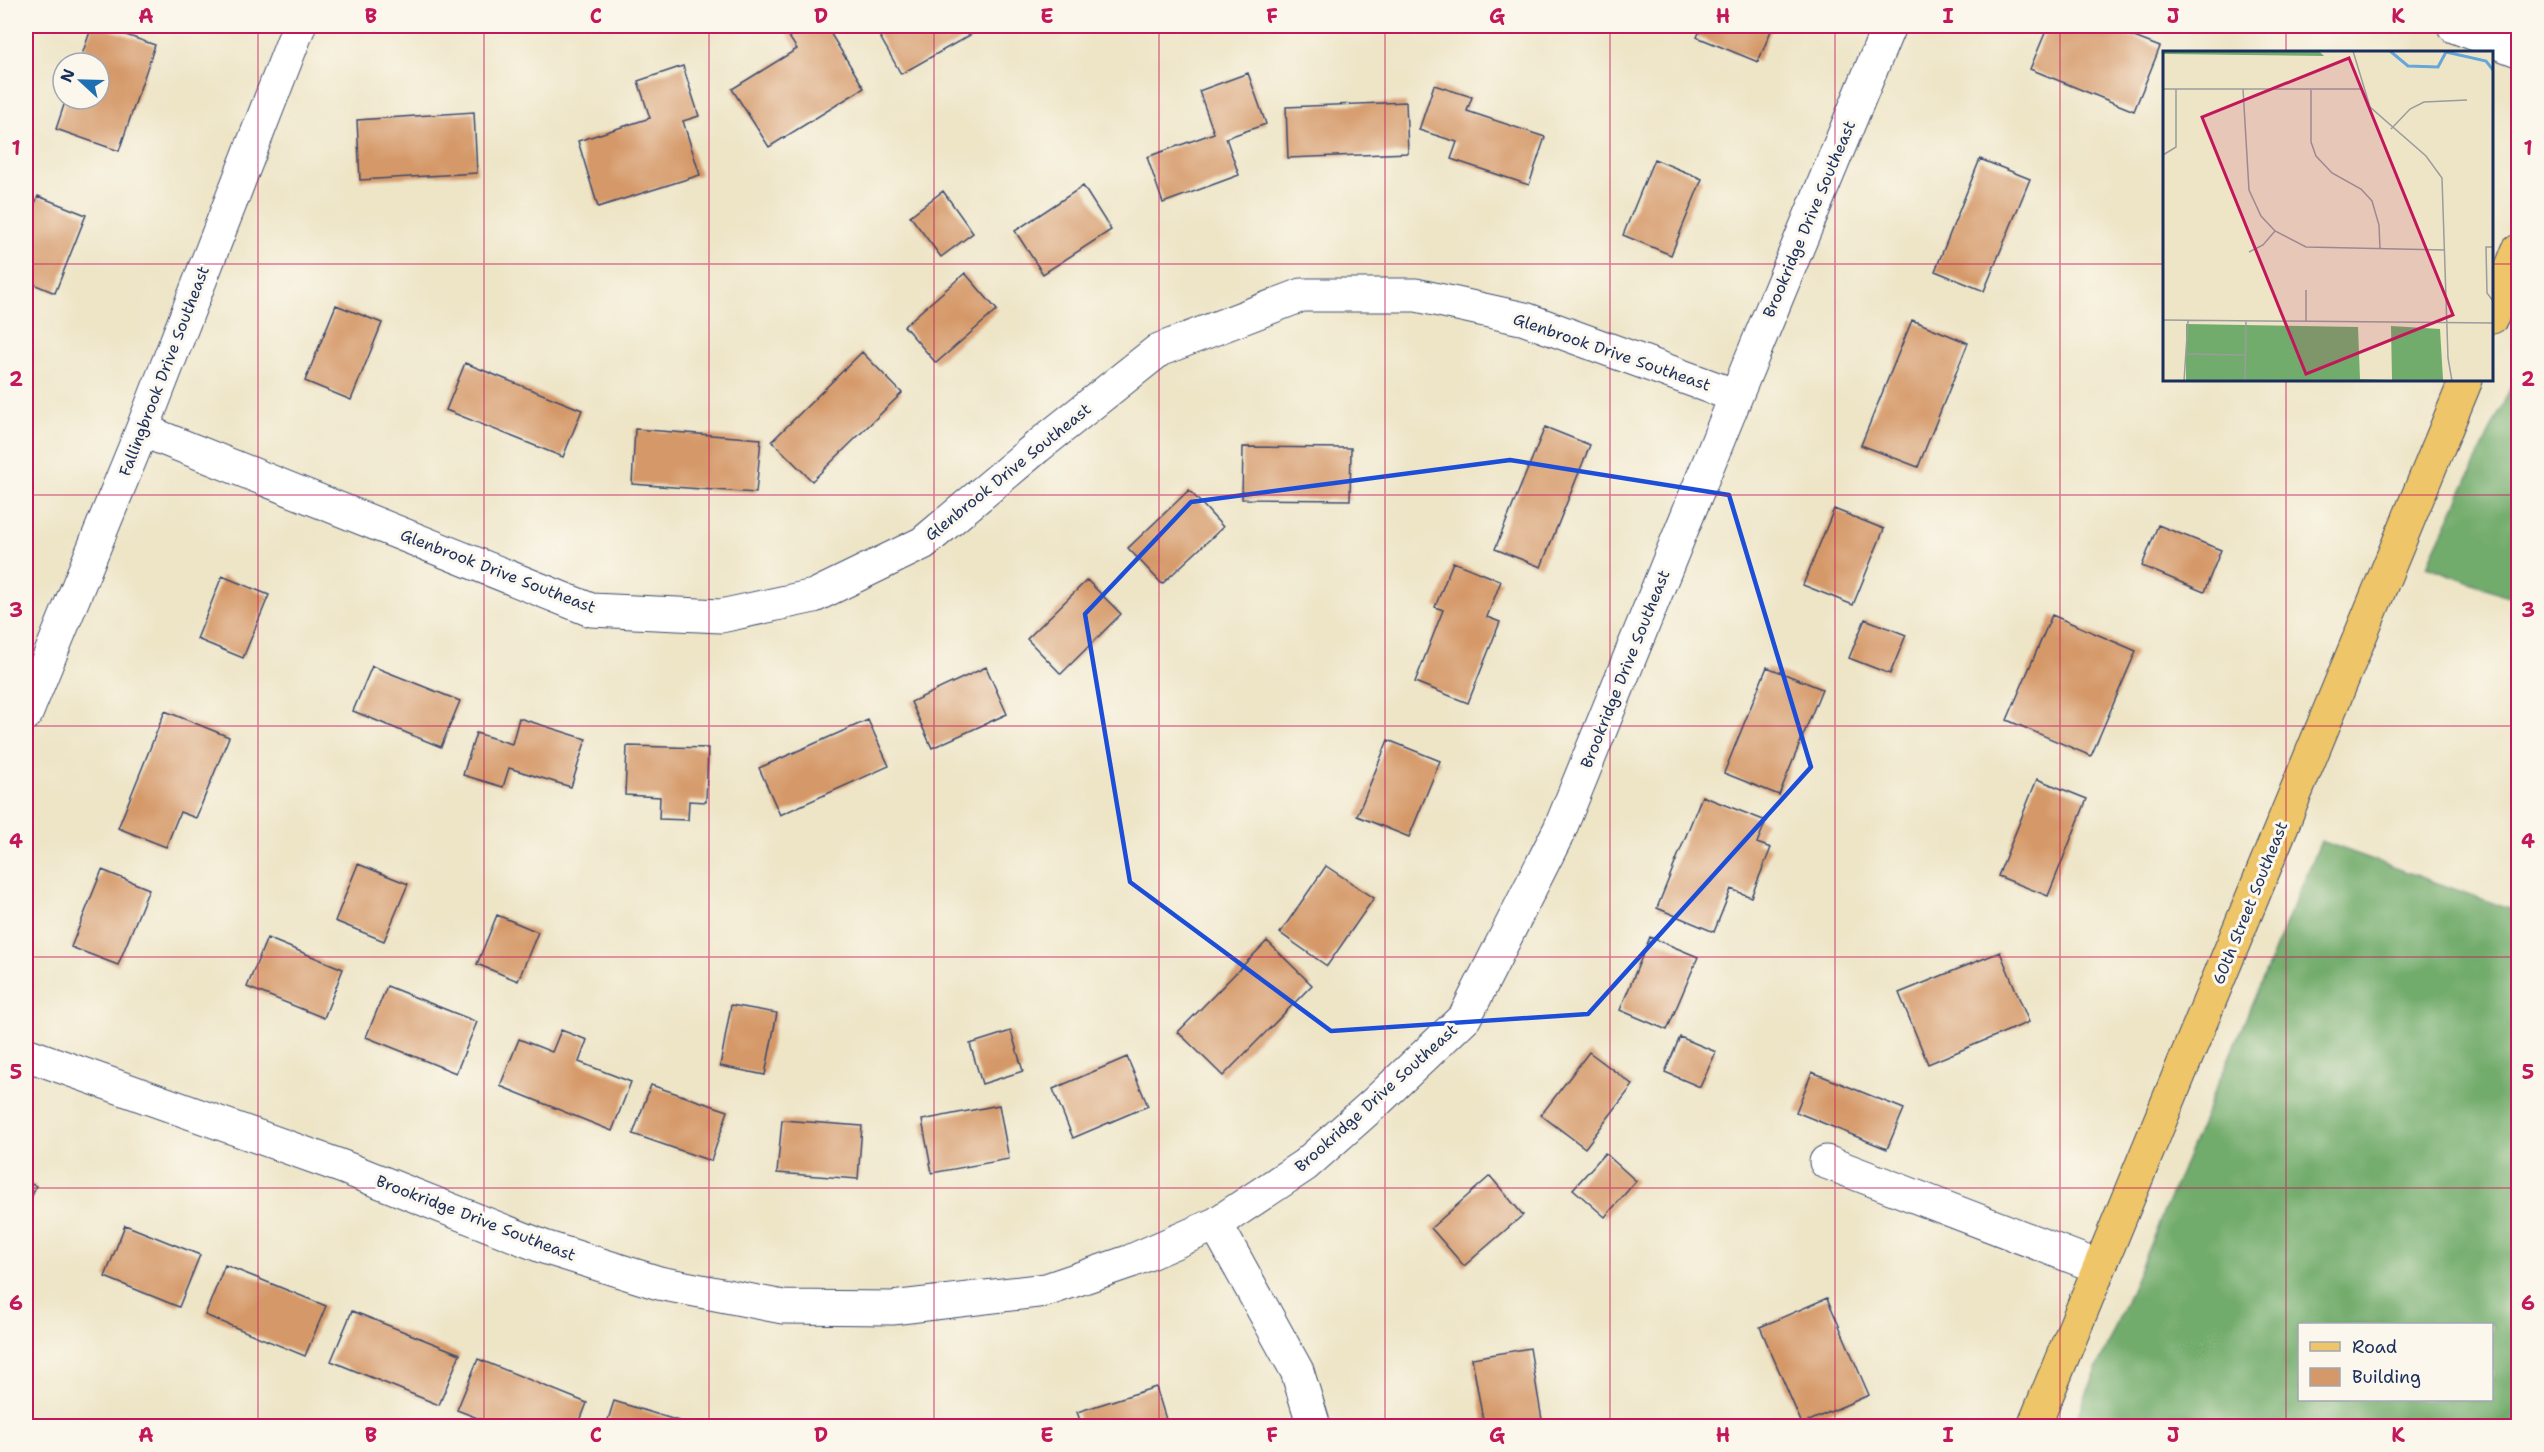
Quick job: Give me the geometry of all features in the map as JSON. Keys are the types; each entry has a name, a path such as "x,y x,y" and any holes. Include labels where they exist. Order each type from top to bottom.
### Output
{"main road":[{"path":"2493,314 2518,251"},
{"name":"60th Street Southeast","path":"2034,1426 2466,381"}],"street":[{"name":"Fallingbrook Drive Southeast","path":"26,714 142,430 299,26"},
{"name":"Brookridge Drive Southeast","path":"26,1054 343,1167 543,1247 659,1283 783,1307 892,1308 1046,1290 1131,1261 1216,1224 1305,1166 1466,1017 1560,830 1889,26"},
{"path":"2454,26 2518,50"},
{"name":"Glenbrook Drive Southeast","path":"142,430 591,610 721,616 814,596 923,543 1159,350 1302,295 1416,295 1525,318 1736,396"},
{"path":"1826,1162 2099,1267"},
{"path":"1216,1224 1297,1371 1314,1426"}],"highlighted area":[{"path":"1510,460 1729,495 1811,767 1588,1014 1331,1031 1130,882 1085,614 1191,502"}],"green space":[{"path":"2518,372 2518,600 2427,566"},
{"path":"2321,841 2518,912 2518,1426 2073,1426"}],"building":[{"path":"92,26 100,26 155,45 119,151 56,129 62,111 111,111 111,51 83,51"},
{"path":"782,26 826,26 864,88 769,147 732,89 797,49"},
{"path":"874,26 986,26 901,74"},
{"path":"1702,26 1773,26 1758,62 1697,37"},
{"path":"2048,26 2106,26 2160,47 2134,111 2030,69"},
{"path":"683,66 699,116 683,121 700,175 598,207 578,141 650,118 638,81"},
{"path":"1248,73 1266,124 1226,138 1239,175 1163,203 1147,157 1214,133 1199,91"},
{"path":"1434,85 1472,97 1467,111 1545,137 1529,185 1451,159 1457,142 1419,130"},
{"path":"1406,102 1408,153 1288,158 1286,107"},
{"path":"474,112 477,173 360,180 357,120"},
{"path":"1654,159 1702,179 1671,255 1623,235"},
{"path":"1980,159 2030,179 1984,291 1935,271"},
{"path":"1083,186 1111,230 1043,274 1015,231"},
{"path":"943,191 973,233 941,257 910,216"},
{"path":"38,196 86,215 55,293 26,281 26,226"},
{"path":"965,273 997,310 936,363 904,326"},
{"path":"336,305 382,323 351,400 305,381"},
{"path":"1912,320 1968,343 1918,467 1861,445"},
{"path":"26,350 33,353 26,371"},
{"path":"862,352 902,393 812,481 772,441"},
{"path":"465,363 582,410 563,457 446,410"},
{"path":"1545,427 1590,445 1541,567 1495,549"},
{"path":"635,429 761,439 756,493 632,484"},
{"path":"1243,447 1351,448 1350,500 1242,499"},
{"path":"1189,490 1223,527 1162,584 1128,548"},
{"path":"1834,509 1884,529 1853,605 1803,585"},
{"path":"2158,525 2221,550 2204,592 2142,566"},
{"path":"1453,562 1501,581 1487,617 1500,622 1468,703 1415,682 1443,610 1435,607"},
{"path":"222,576 269,595 243,658 197,639"},
{"path":"1087,580 1121,614 1061,674 1027,639"},
{"path":"2052,615 2136,651 2091,756 2007,720"},
{"path":"1865,619 1906,635 1890,674 1849,658"},
{"path":"372,666 460,701 441,747 353,711"},
{"path":"986,667 1007,714 932,748 911,702"},
{"path":"1767,667 1822,689 1779,795 1724,773"},
{"path":"165,711 229,737 196,818 180,812 166,847 118,828"},
{"path":"519,718 586,739 571,787 509,768 503,787 463,775 476,733 512,744"},
{"path":"868,720 889,766 780,815 759,768"},
{"path":"1388,740 1440,761 1409,837 1357,816"},
{"path":"627,746 708,748 706,802 689,801 688,820 659,819 660,797 625,795"},
{"path":"2037,779 2087,799 2048,896 1998,876"},
{"path":"1702,796 1766,821 1757,843 1771,848 1751,897 1731,889 1714,932 1657,908"},
{"path":"358,864 408,884 384,941 335,921"},
{"path":"1326,866 1374,898 1327,966 1280,933"},
{"path":"102,870 149,889 118,965 71,947"},
{"path":"497,915 538,932 518,981 477,964"},
{"path":"1650,937 1698,957 1667,1030 1620,1010"},
{"path":"267,938 343,969 324,1018 247,987"},
{"path":"1267,941 1312,985 1223,1076 1178,1032"},
{"path":"2000,952 2029,1022 1928,1064 1899,993"},
{"path":"387,986 477,1022 456,1073 366,1037"},
{"path":"731,1005 777,1013 765,1075 720,1066"},
{"path":"561,1030 587,1040 579,1062 631,1082 612,1131 500,1086 519,1039 552,1052"},
{"path":"1011,1031 1023,1071 982,1084 970,1044"},
{"path":"1680,1037 1716,1052 1700,1087 1665,1072"},
{"path":"1589,1052 1633,1085 1585,1148 1541,1115"},
{"path":"1127,1057 1148,1106 1073,1138 1053,1089"},
{"path":"1812,1072 1904,1109 1887,1149 1796,1112"},
{"path":"651,1085 728,1111 711,1161 633,1134"},
{"path":"999,1105 1009,1159 932,1173 922,1120"},
{"path":"782,1120 862,1126 858,1179 777,1173"},
{"path":"1605,1153 1636,1181 1605,1217 1573,1189"},
{"path":"1490,1176 1523,1215 1464,1266 1431,1228"},
{"path":"26,1182 36,1186 26,1212"},
{"path":"125,1225 200,1255 179,1307 105,1277"},
{"path":"225,1265 326,1306 305,1356 205,1315"},
{"path":"1827,1298 1869,1395 1802,1424 1760,1327"},
{"path":"352,1311 460,1354 439,1405 331,1361"},
{"path":"1530,1348 1543,1426 1484,1426 1472,1358"},
{"path":"478,1359 587,1403 578,1426 498,1426 457,1410"},
{"path":"1156,1387 1168,1426 1082,1426 1077,1412"},
{"path":"614,1401 695,1426 606,1426"}]}
